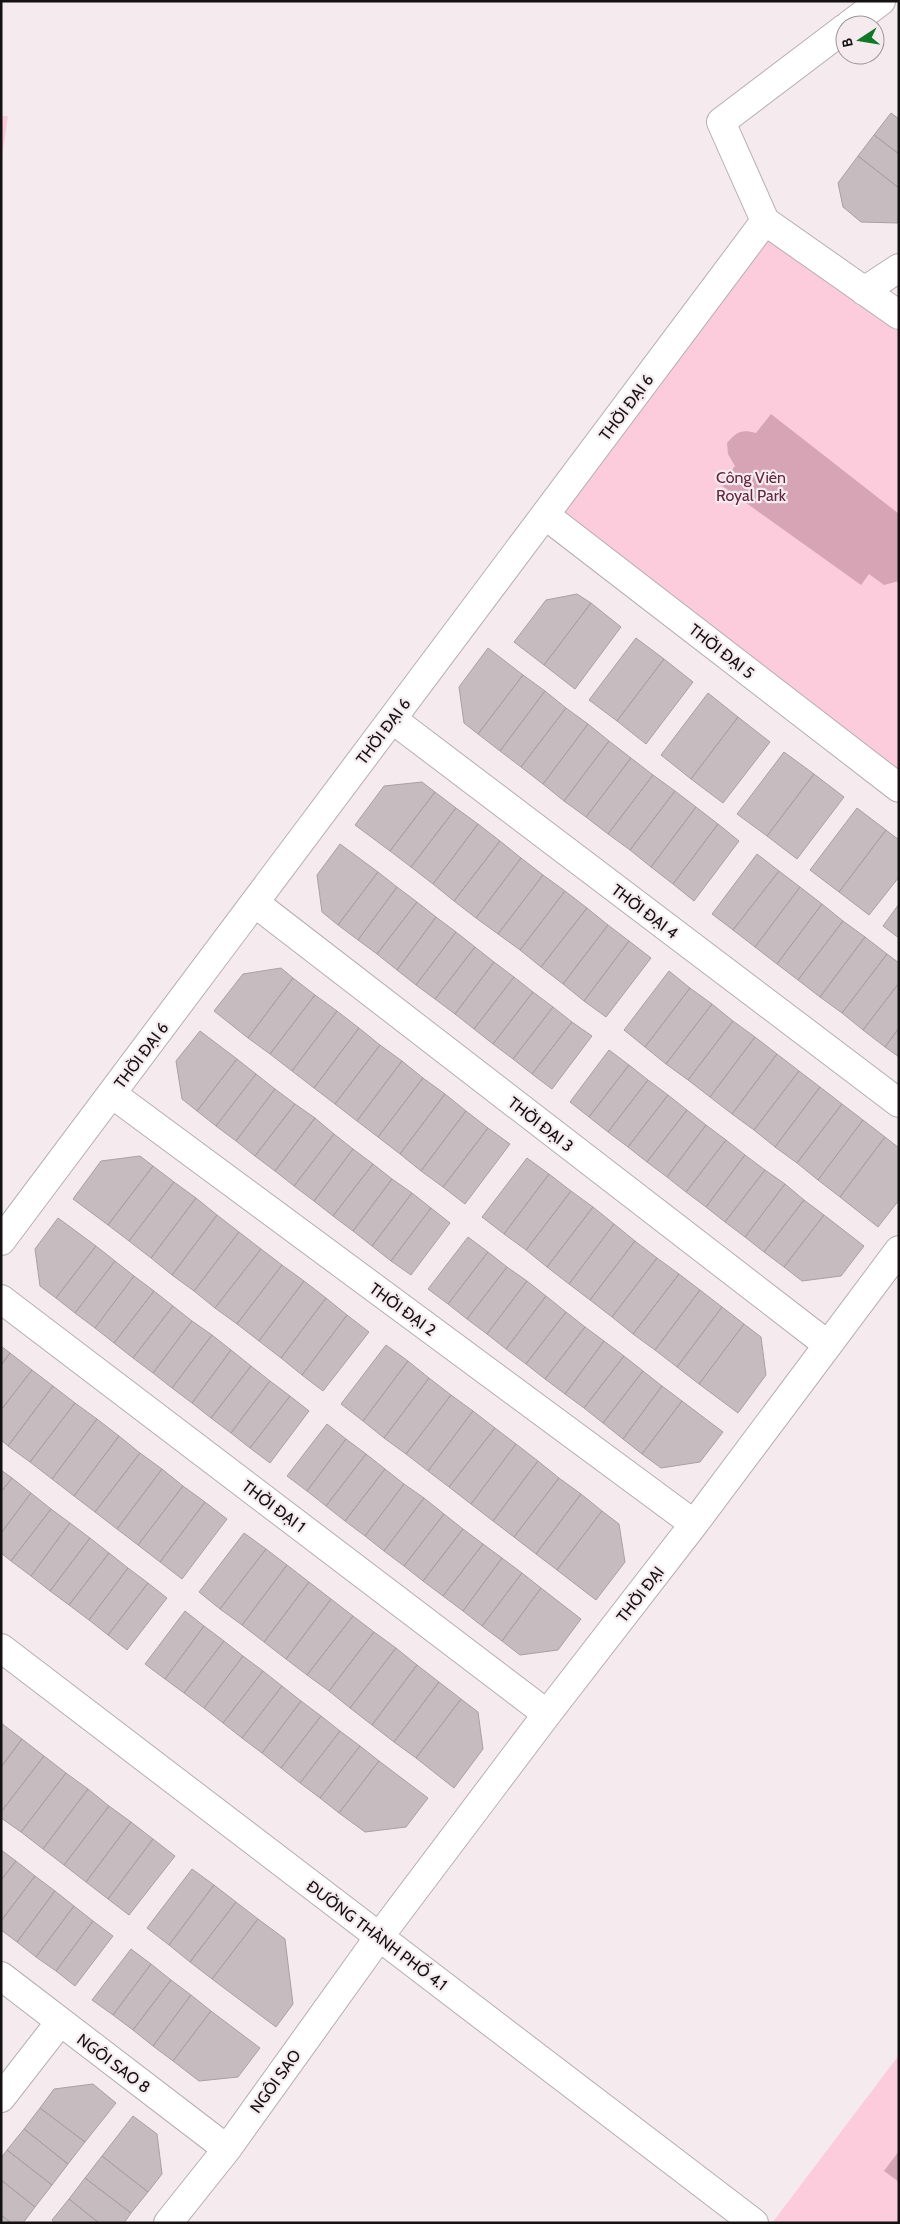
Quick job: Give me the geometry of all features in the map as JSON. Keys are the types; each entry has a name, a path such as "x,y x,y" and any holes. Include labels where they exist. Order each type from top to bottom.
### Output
{"street":[{"path":"863,15 881,1"},
{"path":"835,36 721,122 765,221 899,315"},
{"name":"THỜI ĐẠI 6","path":"1,1242 765,221"},
{"path":"864,291 899,268"},
{"name":"THỜI ĐẠI 5","path":"545,515 899,788"},
{"name":"THỜI ĐẠI 4","path":"392,720 899,1103"},
{"name":"THỜI ĐẠI 3","path":"255,903 828,1345"},
{"name":"THỜI ĐẠI 2","path":"112,1094 694,1524"},
{"name":"THỜI ĐẠI","path":"379,1937 547,1714 694,1524 899,1250"},
{"name":"THỜI ĐẠI 1","path":"1,1299 547,1714"},
{"name":"ĐƯỜNG THÀNH PHỐ 4.1","path":"1,1648 754,2223"},
{"name":"NGÔI SAO","path":"168,2223 227,2149 379,1937"},
{"name":"NGÔI SAO 8","path":"1,1976 227,2149"},
{"path":"1,2098 60,2022"}],"green space":[{"path":"1,116 8,116 1,163"},
{"name":"Công Viên Royal Park","path":"765,221 899,315 899,788 545,515"},
{"path":"899,2055 899,2223 772,2223"}],"shaded area":[{"path":"771,414 899,514 899,581 884,585 869,574 861,585 721,485 735,466 728,454 727,443 740,432 756,433"},
{"path":"899,2151 899,2182 884,2171"}],"building":[{"path":"891,113 899,119 899,154 874,135"},
{"path":"874,135 899,154 899,188 858,156"},
{"path":"858,156 899,188 898,223 861,222 843,207 838,183"},
{"path":"577,594 591,603 544,665 514,642 546,600"},
{"path":"591,603 621,627 575,689 544,665"},
{"path":"636,638 664,659 617,721 589,700"},
{"path":"488,648 523,675 478,734 464,723 459,687"},
{"path":"664,659 693,682 646,744 617,721"},
{"path":"523,675 545,691 500,751 478,734"},
{"path":"545,691 566,708 521,767 500,751"},
{"path":"708,693 738,717 691,779 661,755"},
{"path":"566,708 588,724 543,784 521,767"},
{"path":"738,717 770,742 723,803 691,779"},
{"path":"588,724 609,741 564,801 543,784"},
{"path":"609,741 631,758 586,817 564,801"},
{"path":"784,752 814,774 767,836 737,814"},
{"path":"631,758 653,775 608,834 586,817"},
{"path":"814,774 844,797 797,859 767,836"},
{"path":"653,775 675,791 630,850 608,834"},
{"path":"422,782 435,792 390,851 355,825 384,786"},
{"path":"675,791 696,807 651,867 630,850"},
{"path":"435,792 456,808 411,867 390,851"},
{"path":"696,807 718,824 673,884 651,867"},
{"path":"456,808 478,824 433,884 411,867"},
{"path":"857,808 886,830 839,892 810,870"},
{"path":"478,824 500,841 454,901 433,884"},
{"path":"718,824 739,841 694,901 673,884"},
{"path":"886,830 899,840 899,877 869,915 839,892"},
{"path":"500,841 521,858 476,918 454,901"},
{"path":"340,844 378,872 338,925 322,912 317,875"},
{"path":"757,854 779,871 733,930 712,914"},
{"path":"521,858 543,875 498,934 476,918"},
{"path":"779,871 800,887 755,947 733,930"},
{"path":"378,872 397,887 358,940 338,925"},
{"path":"543,875 565,891 520,950 498,934"},
{"path":"397,887 417,902 377,954 358,940"},
{"path":"800,887 822,904 777,964 755,947"},
{"path":"565,891 587,908 541,967 520,950"},
{"path":"417,902 436,917 397,970 377,954"},
{"path":"822,904 843,921 798,980 777,964"},
{"path":"899,904 899,938 883,926"},
{"path":"587,908 608,925 563,984 541,967"},
{"path":"436,917 456,932 416,985 397,970"},
{"path":"843,921 865,937 820,997 798,980"},
{"path":"608,925 629,941 584,1001 563,984"},
{"path":"456,932 475,947 435,999 416,985"},
{"path":"865,937 887,954 842,1013 820,997"},
{"path":"629,941 651,958 606,1017 584,1001"},
{"path":"475,947 494,962 455,1014 435,999"},
{"path":"887,954 899,963 899,983 863,1030 842,1013"},
{"path":"494,962 514,977 474,1029 455,1014"},
{"path":"281,968 293,978 248,1038 214,1011 243,974"},
{"path":"669,971 690,988 645,1047 624,1030"},
{"path":"514,977 533,992 493,1044 474,1029"},
{"path":"293,978 315,995 270,1054 248,1038"},
{"path":"899,983 899,1028 885,1047 863,1030"},
{"path":"690,988 712,1004 666,1064 645,1047"},
{"path":"533,992 553,1007 513,1059 493,1044"},
{"path":"315,995 337,1011 292,1071 270,1054"},
{"path":"712,1004 733,1021 688,1080 666,1064"},
{"path":"553,1007 572,1022 532,1074 513,1059"},
{"path":"337,1011 359,1028 314,1088 292,1071"},
{"path":"733,1021 755,1037 710,1097 688,1080"},
{"path":"572,1022 592,1036 552,1089 532,1074"},
{"path":"359,1028 380,1045 335,1104 314,1088"},
{"path":"899,1028 899,1057 885,1047"},
{"path":"200,1031 237,1059 197,1111 182,1099 176,1061"},
{"path":"755,1037 777,1054 732,1114 710,1097"},
{"path":"380,1045 402,1061 357,1121 335,1104"},
{"path":"609,1050 629,1065 589,1117 570,1102"},
{"path":"777,1054 799,1071 754,1130 732,1114"},
{"path":"237,1059 256,1074 216,1126 197,1111"},
{"path":"402,1061 423,1078 378,1137 357,1121"},
{"path":"629,1065 648,1080 608,1132 589,1117"},
{"path":"799,1071 820,1087 775,1147 754,1130"},
{"path":"256,1074 275,1089 236,1141 216,1126"},
{"path":"423,1078 445,1094 400,1154 378,1137"},
{"path":"648,1080 668,1095 628,1147 608,1132"},
{"path":"820,1087 842,1104 797,1163 775,1147"},
{"path":"275,1089 295,1104 255,1156 236,1141"},
{"path":"445,1094 466,1111 421,1171 400,1154"},
{"path":"668,1095 687,1110 647,1162 628,1147"},
{"path":"295,1104 315,1118 275,1171 255,1156"},
{"path":"842,1104 863,1120 818,1180 797,1163"},
{"path":"687,1110 706,1125 667,1177 647,1162"},
{"path":"466,1111 488,1128 443,1187 421,1171"},
{"path":"315,1118 334,1134 294,1186 275,1171"},
{"path":"863,1120 885,1137 840,1197 818,1180"},
{"path":"706,1125 726,1140 686,1192 667,1177"},
{"path":"488,1128 510,1144 465,1204 443,1187"},
{"path":"334,1134 353,1149 314,1201 294,1186"},
{"path":"885,1137 899,1148 899,1200 878,1227 840,1197"},
{"path":"726,1140 745,1155 706,1207 686,1192"},
{"path":"353,1149 373,1164 333,1216 314,1201"},
{"path":"745,1155 765,1170 725,1222 706,1207"},
{"path":"140,1156 153,1166 108,1225 73,1199 101,1161"},
{"path":"527,1158 549,1174 504,1234 482,1217"},
{"path":"373,1164 392,1179 353,1231 333,1216"},
{"path":"153,1166 174,1182 129,1241 108,1225"},
{"path":"765,1170 785,1184 745,1237 725,1222"},
{"path":"549,1174 571,1191 526,1250 504,1234"},
{"path":"392,1179 412,1193 372,1246 353,1231"},
{"path":"174,1182 196,1198 151,1258 129,1241"},
{"path":"785,1184 804,1200 764,1252 745,1237"},
{"path":"571,1191 593,1207 547,1267 526,1250"},
{"path":"412,1193 431,1208 391,1261 372,1246"},
{"path":"196,1198 217,1215 172,1275 151,1258"},
{"path":"804,1200 824,1215 784,1267 764,1252"},
{"path":"593,1207 614,1224 569,1284 547,1267"},
{"path":"431,1208 450,1223 411,1275 391,1261"},
{"path":"217,1215 239,1232 194,1291 172,1275"},
{"path":"824,1215 864,1246 841,1276 802,1281 784,1267"},
{"path":"58,1218 96,1246 56,1298 40,1286 35,1249"},
{"path":"614,1224 635,1241 590,1300 569,1284"},
{"path":"239,1232 261,1249 215,1308 194,1291"},
{"path":"468,1237 488,1252 448,1304 428,1289"},
{"path":"635,1241 657,1258 612,1317 590,1300"},
{"path":"96,1246 115,1261 75,1313 56,1298"},
{"path":"261,1249 282,1265 237,1324 215,1308"},
{"path":"488,1252 507,1267 467,1319 448,1304"},
{"path":"657,1258 679,1274 633,1334 612,1317"},
{"path":"115,1261 134,1276 95,1328 75,1313"},
{"path":"282,1265 304,1281 259,1341 237,1324"},
{"path":"507,1267 527,1281 487,1334 467,1319"},
{"path":"679,1274 700,1290 655,1350 633,1334"},
{"path":"134,1276 154,1291 114,1343 95,1328"},
{"path":"304,1281 326,1298 281,1358 259,1341"},
{"path":"527,1281 546,1296 506,1349 487,1334"},
{"path":"700,1290 722,1307 677,1367 655,1350"},
{"path":"154,1291 173,1306 133,1358 114,1343"},
{"path":"546,1296 566,1312 526,1364 506,1349"},
{"path":"326,1298 347,1315 302,1375 281,1358"},
{"path":"173,1306 192,1321 153,1373 133,1358"},
{"path":"722,1307 744,1324 699,1384 677,1367"},
{"path":"566,1312 585,1327 545,1379 526,1364"},
{"path":"347,1315 369,1332 323,1391 302,1375"},
{"path":"192,1321 212,1335 172,1388 153,1373"},
{"path":"744,1324 761,1337 766,1375 738,1413 699,1384"},
{"path":"585,1327 604,1341 565,1394 545,1379"},
{"path":"212,1335 231,1350 192,1403 172,1388"},
{"path":"604,1341 624,1356 584,1408 565,1394"},
{"path":"386,1345 408,1361 363,1421 341,1404"},
{"path":"1,1346 10,1353 1,1365"},
{"path":"231,1350 251,1366 211,1418 192,1403"},
{"path":"10,1353 32,1370 1,1410 1,1365"},
{"path":"624,1356 643,1371 603,1423 584,1408"},
{"path":"408,1361 429,1378 384,1438 363,1421"},
{"path":"251,1366 270,1381 231,1433 211,1418"},
{"path":"32,1370 53,1386 8,1446 1,1440 1,1410"},
{"path":"643,1371 662,1386 623,1439 603,1423"},
{"path":"429,1378 451,1395 406,1454 384,1438"},
{"path":"270,1381 290,1396 250,1448 231,1433"},
{"path":"53,1386 75,1403 30,1462 8,1446"},
{"path":"662,1386 682,1401 642,1454 623,1439"},
{"path":"451,1395 473,1411 428,1471 406,1454"},
{"path":"290,1396 309,1411 270,1463 250,1448"},
{"path":"682,1401 723,1432 700,1462 661,1468 642,1454"},
{"path":"75,1403 97,1419 52,1479 30,1462"},
{"path":"473,1411 495,1428 449,1487 428,1471"},
{"path":"97,1419 119,1436 74,1496 52,1479"},
{"path":"327,1424 346,1439 307,1491 287,1476"},
{"path":"495,1428 516,1444 471,1504 449,1487"},
{"path":"119,1436 140,1453 95,1512 74,1496"},
{"path":"346,1439 366,1454 326,1506 307,1491"},
{"path":"516,1444 538,1461 493,1521 471,1504"},
{"path":"140,1453 162,1469 117,1529 95,1512"},
{"path":"366,1454 385,1469 345,1521 326,1506"},
{"path":"538,1461 559,1478 514,1537 493,1521"},
{"path":"162,1469 183,1486 138,1545 117,1529"},
{"path":"385,1469 404,1484 365,1536 345,1521"},
{"path":"1,1470 12,1478 1,1492"},
{"path":"12,1478 31,1493 1,1533 1,1492"},
{"path":"559,1478 581,1494 536,1554 514,1537"},
{"path":"404,1484 424,1498 384,1551 365,1536"},
{"path":"183,1486 205,1502 160,1562 138,1545"},
{"path":"31,1493 51,1509 11,1561 1,1553 1,1533"},
{"path":"581,1494 602,1511 557,1570 536,1554"},
{"path":"424,1498 444,1514 404,1566 384,1551"},
{"path":"205,1502 227,1519 182,1579 160,1562"},
{"path":"51,1509 70,1523 31,1576 11,1561"},
{"path":"602,1511 619,1524 625,1562 596,1600 557,1570"},
{"path":"444,1514 463,1529 423,1581 404,1566"},
{"path":"70,1523 90,1538 50,1591 31,1576"},
{"path":"463,1529 483,1544 443,1596 423,1581"},
{"path":"244,1533 266,1549 220,1609 199,1592"},
{"path":"90,1538 109,1553 69,1605 50,1591"},
{"path":"483,1544 502,1558 463,1611 443,1596"},
{"path":"266,1549 287,1565 242,1625 220,1609"},
{"path":"109,1553 128,1568 89,1620 69,1605"},
{"path":"502,1558 522,1573 482,1626 463,1611"},
{"path":"287,1565 309,1582 264,1642 242,1625"},
{"path":"128,1568 148,1583 108,1635 89,1620"},
{"path":"522,1573 541,1588 502,1641 482,1626"},
{"path":"309,1582 331,1599 286,1659 264,1642"},
{"path":"148,1583 167,1598 127,1650 108,1635"},
{"path":"541,1588 581,1619 558,1650 520,1655 502,1641"},
{"path":"331,1599 353,1616 307,1675 286,1659"},
{"path":"185,1611 204,1626 165,1679 145,1664"},
{"path":"353,1616 374,1632 329,1691 307,1675"},
{"path":"204,1626 224,1641 184,1693 165,1679"},
{"path":"374,1632 396,1648 350,1708 329,1691"},
{"path":"224,1641 243,1656 204,1708 184,1693"},
{"path":"396,1648 417,1665 372,1725 350,1708"},
{"path":"243,1656 263,1671 223,1723 204,1708"},
{"path":"417,1665 439,1682 394,1742 372,1725"},
{"path":"263,1671 282,1686 242,1738 223,1723"},
{"path":"439,1682 461,1699 416,1758 394,1742"},
{"path":"282,1686 301,1701 262,1753 242,1738"},
{"path":"461,1699 478,1712 483,1749 454,1788 416,1758"},
{"path":"301,1701 321,1716 281,1768 262,1753"},
{"path":"321,1716 340,1731 300,1783 281,1768"},
{"path":"1,1723 22,1739 1,1767"},
{"path":"340,1731 360,1746 320,1798 300,1783"},
{"path":"22,1739 44,1756 1,1812 1,1767"},
{"path":"360,1746 379,1761 339,1813 320,1798"},
{"path":"44,1756 66,1773 21,1832 1,1818 1,1812"},
{"path":"379,1761 428,1798 406,1827 365,1832 339,1813"},
{"path":"66,1773 88,1789 43,1849 21,1832"},
{"path":"88,1789 109,1806 64,1865 43,1849"},
{"path":"109,1806 131,1822 86,1882 64,1865"},
{"path":"131,1822 153,1839 108,1899 86,1882"},
{"path":"153,1839 175,1856 129,1915 108,1899"},
{"path":"1,1850 16,1861 1,1880"},
{"path":"16,1861 35,1876 1,1921 1,1880"},
{"path":"192,1869 214,1885 169,1945 147,1928"},
{"path":"35,1876 55,1891 17,1942 1,1930 1,1921"},
{"path":"214,1885 236,1902 190,1962 169,1945"},
{"path":"55,1891 74,1906 36,1957 17,1942"},
{"path":"236,1902 258,1919 212,1979 190,1962"},
{"path":"74,1906 93,1921 56,1971 36,1957"},
{"path":"258,1919 285,1939 293,2004 276,2027 212,1979"},
{"path":"93,1921 113,1936 75,1986 56,1971"},
{"path":"131,1949 151,1964 113,2015 92,2000"},
{"path":"151,1964 171,1980 133,2030 113,2015"},
{"path":"171,1980 191,1995 153,2046 133,2030"},
{"path":"191,1995 211,2011 173,2061 153,2046"},
{"path":"211,2011 260,2048 238,2077 199,2081 173,2061"},
{"path":"93,2084 116,2103 85,2142 40,2108 54,2089"},
{"path":"40,2108 85,2142 68,2164 24,2129"},
{"path":"133,2116 157,2134 162,2174 148,2192 102,2156"},
{"path":"24,2129 68,2164 52,2185 7,2150"},
{"path":"7,2150 52,2185 35,2207 1,2180 1,2158"},
{"path":"102,2156 148,2192 131,2213 85,2178"},
{"path":"85,2178 131,2213 124,2223 99,2223 69,2199"},
{"path":"1,2180 35,2207 23,2223 11,2223 1,2215"},
{"path":"69,2199 99,2223 55,2223 52,2220"},
{"path":"1,2215 11,2223 1,2223"}]}
